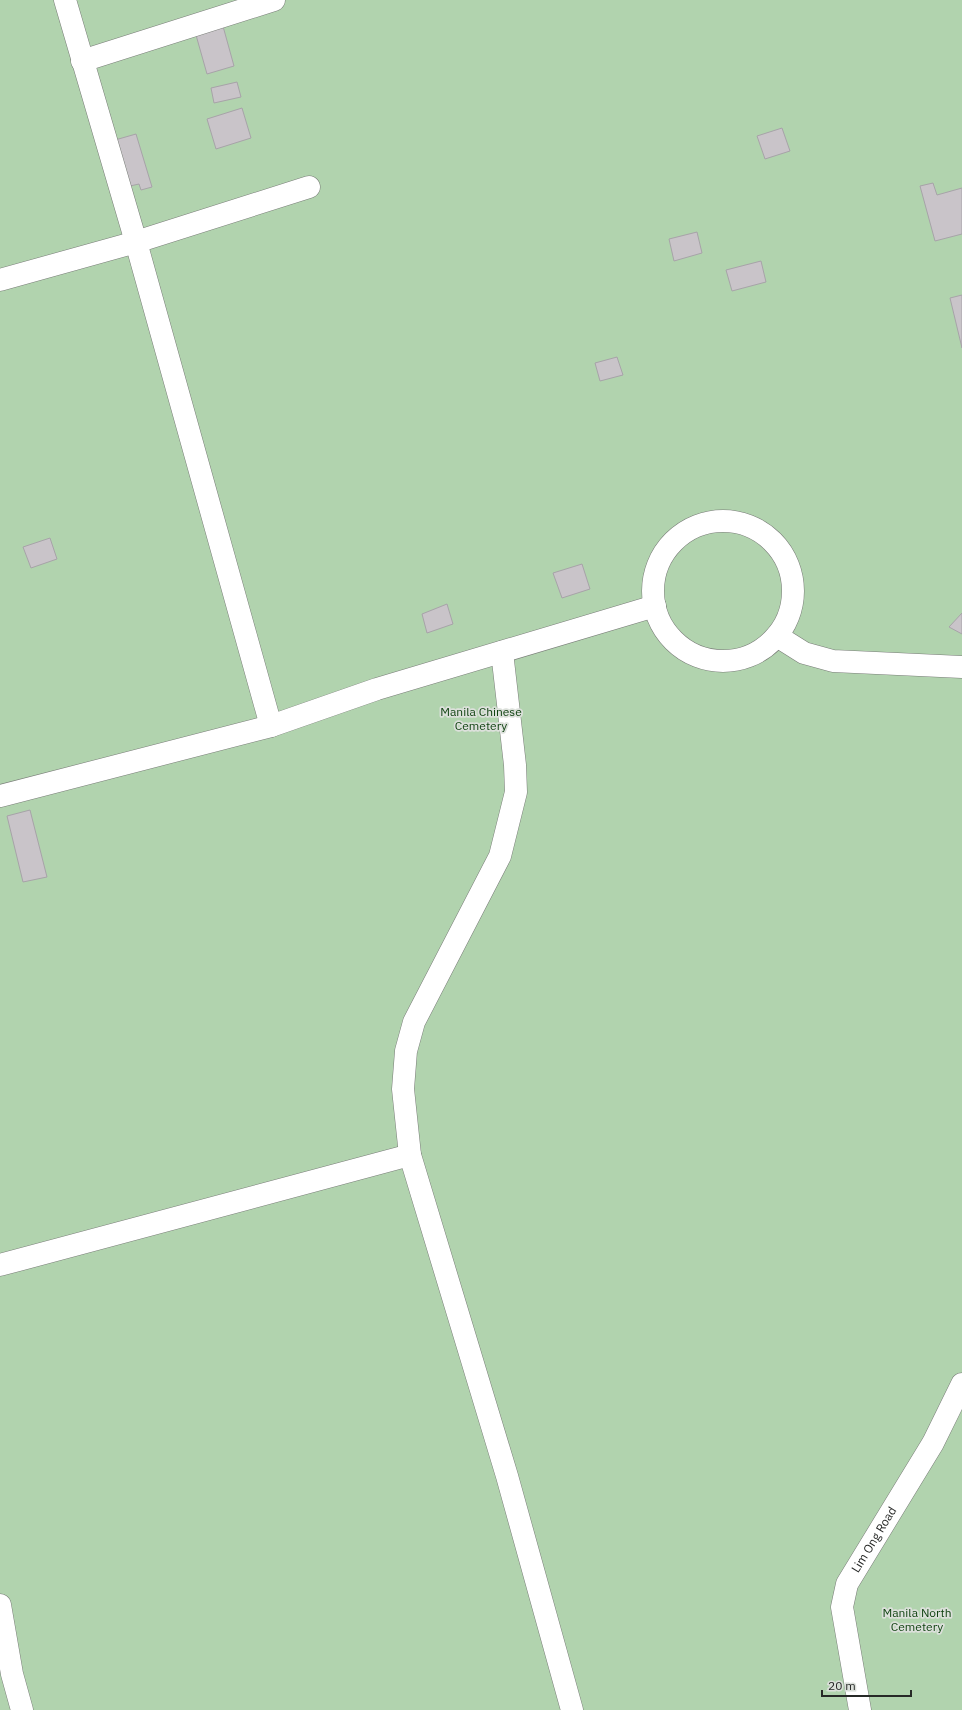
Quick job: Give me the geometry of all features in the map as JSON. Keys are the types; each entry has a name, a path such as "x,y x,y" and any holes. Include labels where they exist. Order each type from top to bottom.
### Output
{"lane":[{"path":"65,0 136,242 271,726"},
{"path":"82,61 274,0"},
{"path":"0,280 136,242 309,187"},
{"path":"716,522 734,522 752,528 767,537 780,551 788,566 793,585 792,603 787,620 777,636 764,648 748,657 730,661 712,660 694,654 679,645 666,632 655,606 654,580 659,562 669,547 682,534 698,526 716,522"},
{"path":"0,796 271,726 377,689 655,606"},
{"path":"777,636 804,653 833,661 962,667"},
{"path":"502,652 515,765 516,792 500,856 414,1022 406,1051 402,1089 410,1155 507,1476 572,1710"},
{"path":"0,1265 410,1155"},
{"name":"Lim Ong Road","path":"860,1710 842,1606 847,1584 933,1443 962,1384"},
{"path":"0,1605 12,1674 22,1710"}],"green space":[{"name":"Manila Chinese Cemetery","path":"0,0 962,0 962,1710 0,1710"}],"building":[{"path":"221,19 234,66 207,74 194,28"},
{"path":"237,82 241,97 214,103 211,88"},
{"path":"242,108 251,138 216,149 207,119"},
{"path":"782,128 790,151 765,159 757,136"},
{"path":"136,134 152,187 141,190 139,184 121,188 108,142"},
{"path":"933,183 937,195 962,188 962,234 935,241 920,186"},
{"path":"697,232 702,253 674,261 669,239"},
{"path":"761,261 766,282 732,291 726,270"},
{"path":"962,295 962,348 950,298"},
{"path":"617,357 623,375 600,381 595,363"},
{"path":"50,538 57,559 31,568 23,547"},
{"path":"582,564 590,589 562,598 553,573"},
{"path":"447,604 453,624 427,633 422,614"},
{"path":"962,613 962,634 949,627"},
{"path":"30,810 47,877 23,882 7,816"}],"park label":[{"name":"Manila North Cemetery","path":"917,1620"}]}
